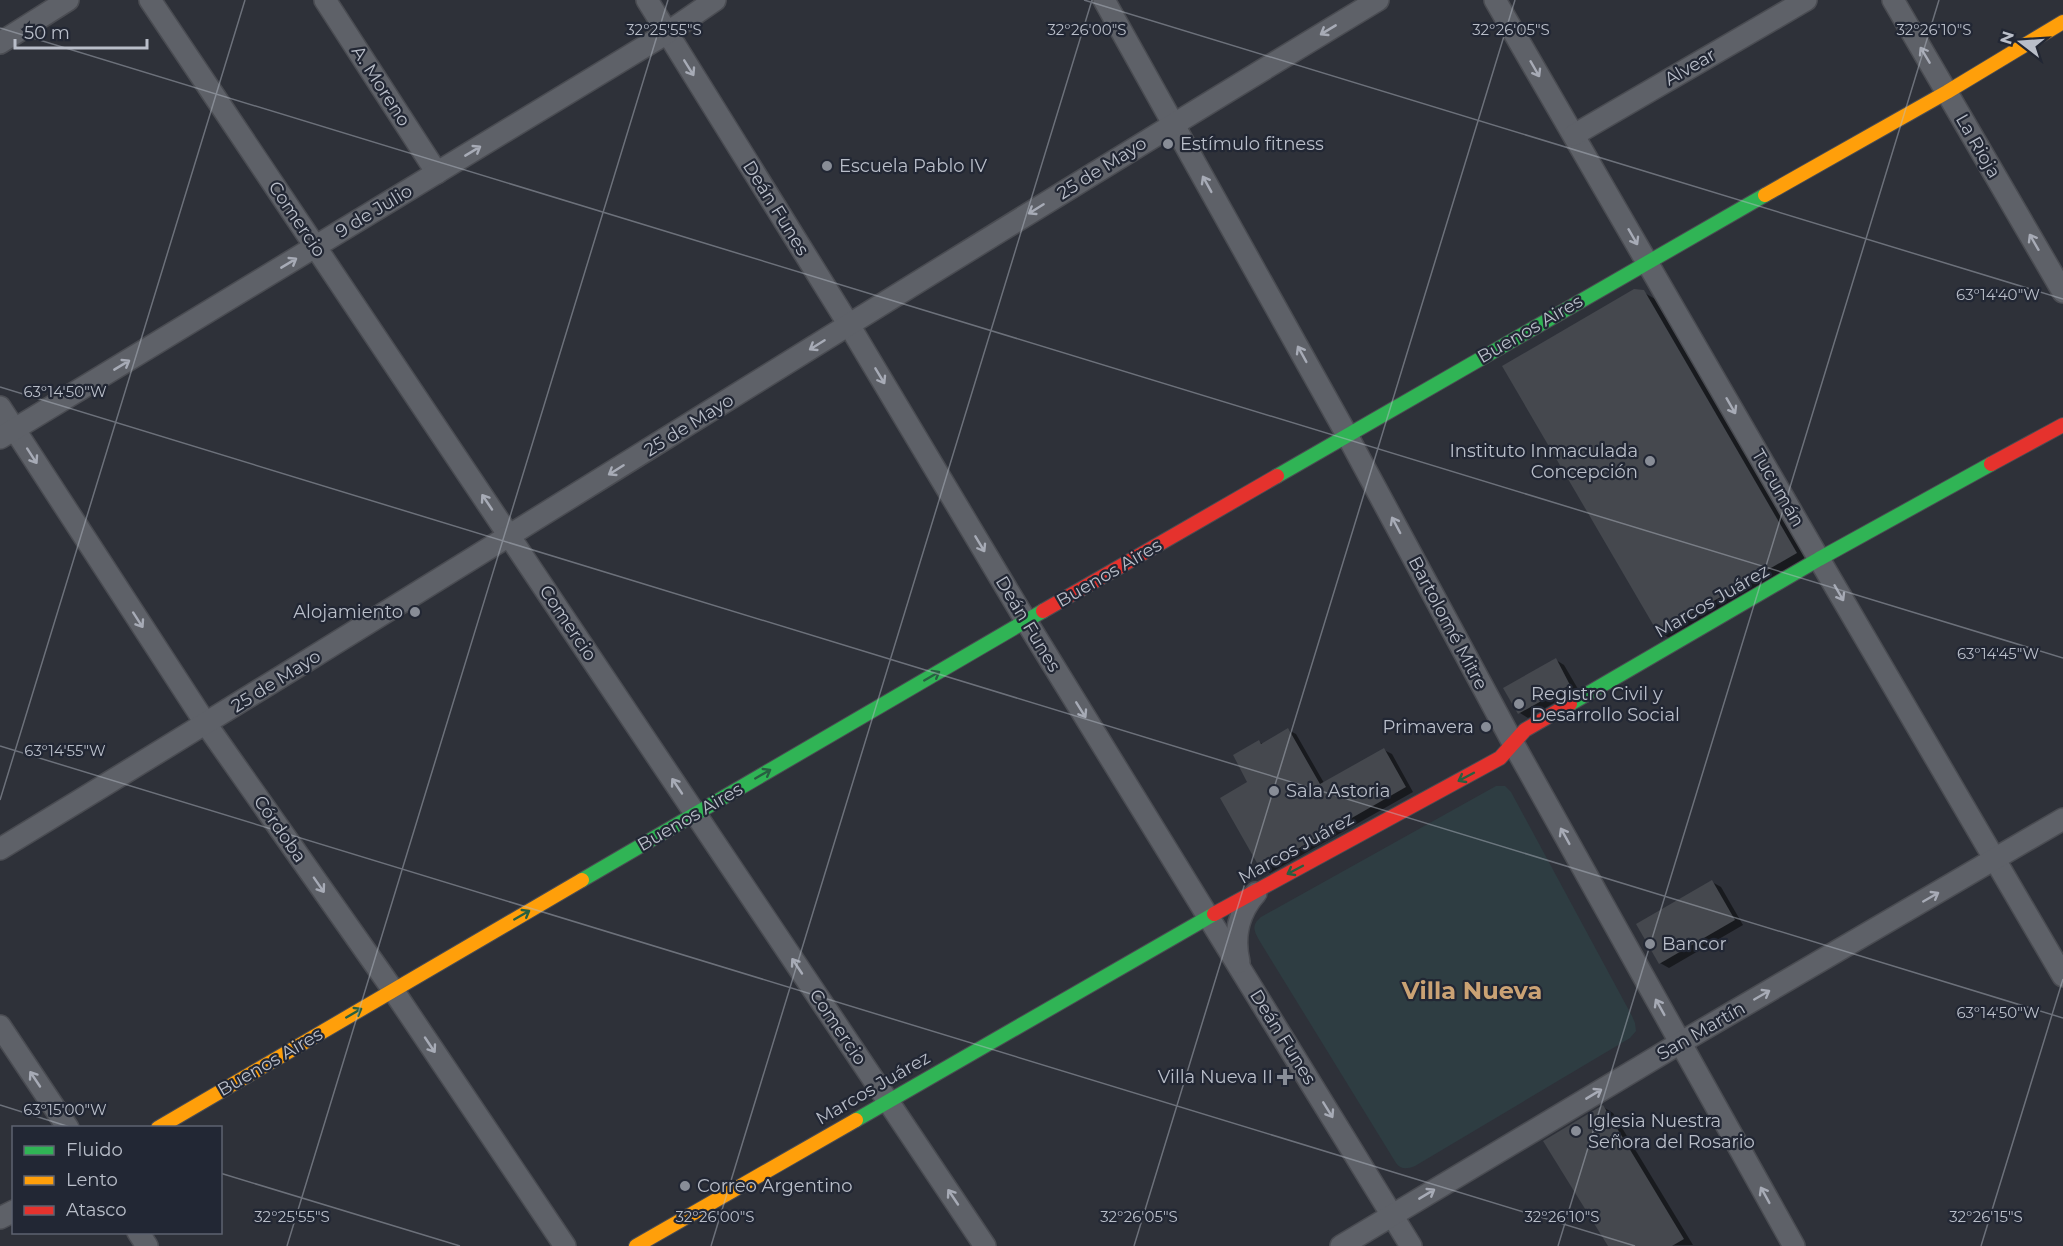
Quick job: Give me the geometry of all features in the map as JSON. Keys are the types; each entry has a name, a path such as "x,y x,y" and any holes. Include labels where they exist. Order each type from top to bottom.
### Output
{"street":[{"path":"0,43 68,0"},
{"name":"Comercio","path":"150,0 985,1246"},
{"name":"A. Moreno","path":"325,0 437,173"},
{"name":"Deán Funes","path":"647,0 849,325 1026,621 1412,1246"},
{"name":"9 de Julio","path":"7,434 667,33 715,0"},
{"name":"Bartolomé Mitre","path":"1104,0 1347,435 1513,743 1794,1246"},
{"name":"25 de Mayo","path":"0,849 206,724 1173,124 1378,0"},
{"name":"Tucumán","path":"1495,0 2063,976"},
{"name":"Alvear","path":"1574,135 1806,0"},
{"name":"La Rioja","path":"1893,0 2063,292"},
{"name":"Buenos Aires","path":"161,1126 1026,621 1647,262 1947,92 2063,22"},
{"name":"Córdoba","path":"0,407 7,434 206,724 393,990 565,1246"},
{"name":"Marcos Juárez","path":"636,1246 1260,888 1500,758 1525,730 1819,559 2063,424"},
{"name":"San Martín","path":"1341,1246 1680,1043 2063,819"},
{"path":"1240,968 1236,942 1239,919 1260,888"},
{"path":"0,1026 67,1126"}],"shaded area":[{"path":"1496,786 1505,786 1511,792 1632,1016 1636,1031 1630,1038 1415,1166 1402,1168 1396,1163 1259,940 1255,925 1261,917"}],"building":[{"name":"Instituto Inmaculada Concepción","path":"1634,289 1644,290 1797,553 1658,633 1502,366"},
{"path":"1556,658 1570,685 1518,714 1503,688"},
{"path":"1288,728 1320,784 1384,748 1406,787 1261,870 1220,798 1247,782 1233,755 1259,740 1261,744"},
{"path":"1712,880 1735,920 1659,964 1636,924"},
{"path":"1603,1105 1684,1239 1672,1246 1608,1246 1543,1141"}],"traffic: fast":[{"path":"1277,476 1765,195"},
{"path":"1570,704 1819,559 1991,464"},
{"path":"582,880 1043,611"},
{"path":"856,1120 1214,914"}],"traffic: slow":[{"path":"1765,195 1947,92 2063,22"},
{"path":"161,1126 582,880"},
{"path":"636,1246 856,1120"}],"traffic: jam":[{"path":"1991,464 2063,425"},
{"path":"1043,611 1277,476"},
{"path":"1214,914 1500,758 1525,730 1570,704"}],"place":[{"name":"Estímulo fitness","path":"1168,144"},
{"name":"Escuela Pablo IV","path":"827,166"},
{"name":"Instituto Inmaculada Concepción","path":"1650,461"},
{"name":"Alojamiento","path":"415,612"},
{"name":"Registro Civil y Desarrollo Social","path":"1519,704"},
{"name":"Primavera","path":"1486,727"},
{"name":"Sala Astoria","path":"1274,791"},
{"name":"Bancor","path":"1650,944"},
{"name":"Villa Nueva II","path":"1285,1077"},
{"name":"Iglesia Nuestra Señora del Rosario","path":"1576,1131"},
{"name":"Correo Argentino","path":"685,1186"}],"district":[{"name":"Villa Nueva","path":"1472,991"}]}
